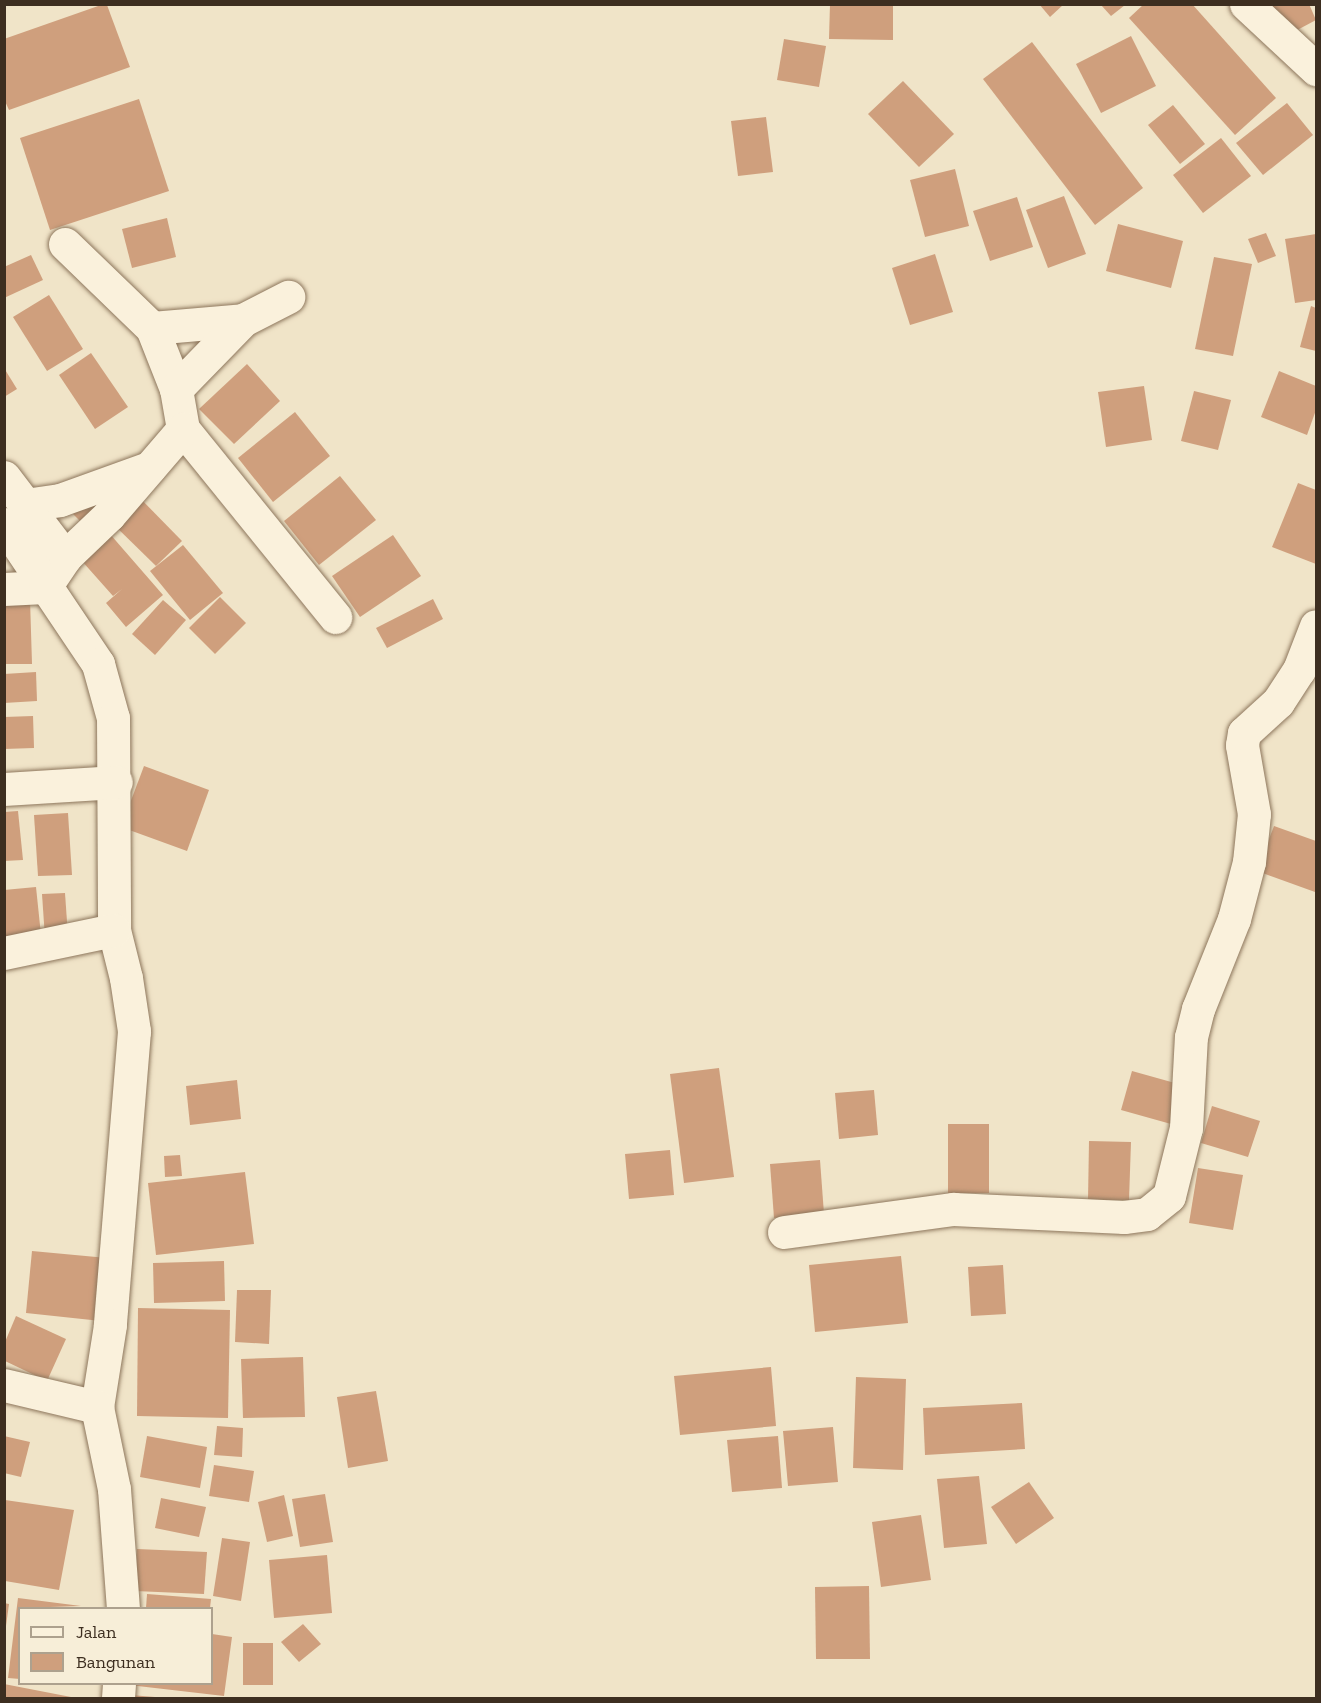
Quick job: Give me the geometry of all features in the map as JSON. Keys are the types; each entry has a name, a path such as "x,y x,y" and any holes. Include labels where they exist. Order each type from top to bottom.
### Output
{"street":[{"path":"1246,4 1317,69"},
{"path":"65,243 152,328 176,389 183,429 335,617"},
{"path":"176,389 243,320 288,297"},
{"path":"152,328 243,320"},
{"path":"45,586 65,557 109,515 183,429"},
{"path":"15,515 150,468"},
{"path":"4,477 15,515 45,586 98,664 113,718 116,782 114,930 126,978 134,1031 110,1325 97,1407 114,1489 123,1607"},
{"path":"15,515 65,557"},
{"path":"4,589 45,586"},
{"path":"784,1232 953,1209 1124,1216 1147,1214 1164,1201 1174,1179 1186,1128 1191,1037 1198,1009 1234,919 1249,862 1254,814 1242,745 1244,733 1283,694 1299,670 1317,626"},
{"path":"4,789 116,782"},
{"path":"4,953 114,930"},
{"path":"4,1385 97,1407"}],"building":[{"path":"830,4 893,4 893,40 829,39"},
{"path":"1039,4 1064,4 1050,17"},
{"path":"1144,4 1192,4 1276,98 1235,135 1129,18"},
{"path":"1269,4 1309,4 1316,20 1286,36"},
{"path":"101,5 107,5 130,67 9,110 4,99 4,39"},
{"path":"1101,5 1125,5 1111,16"},
{"path":"1131,36 1156,86 1101,113 1076,64"},
{"path":"784,39 826,46 819,87 777,80"},
{"path":"1032,42 1143,188 1095,225 983,79"},
{"path":"903,81 954,134 919,167 868,114"},
{"path":"139,99 169,191 50,230 20,138"},
{"path":"1287,103 1313,135 1263,175 1236,143"},
{"path":"1173,105 1205,144 1180,164 1148,125"},
{"path":"766,117 773,172 738,176 731,121"},
{"path":"1221,138 1251,176 1203,213 1173,175"},
{"path":"955,169 969,226 925,237 910,180"},
{"path":"1064,196 1086,254 1048,268 1026,210"},
{"path":"1017,197 1033,247 990,261 973,211"},
{"path":"167,218 176,257 132,268 122,229"},
{"path":"1118,224 1183,241 1171,288 1106,271"},
{"path":"1266,233 1276,256 1258,263 1248,239"},
{"path":"1316,234 1316,300 1295,303 1285,239"},
{"path":"935,254 953,312 910,325 892,268"},
{"path":"31,255 43,280 4,298 4,267"},
{"path":"1214,257 1252,264 1233,356 1195,349"},
{"path":"49,295 83,349 47,371 13,317"},
{"path":"1311,306 1316,308 1316,351 1300,347"},
{"path":"91,353 128,407 95,429 59,375"},
{"path":"247,364 280,401 234,444 199,409"},
{"path":"4,368 17,389 4,397"},
{"path":"1279,371 1316,386 1316,410 1307,435 1261,417"},
{"path":"1144,386 1152,440 1106,447 1098,392"},
{"path":"1194,391 1231,400 1218,450 1181,441"},
{"path":"295,412 330,456 273,502 238,458"},
{"path":"340,476 376,520 319,565 284,521"},
{"path":"1298,483 1316,490 1316,564 1272,547"},
{"path":"135,493 182,541 156,566 108,519"},
{"path":"89,496 102,510 86,527 72,513"},
{"path":"103,526 163,595 126,627 106,603 122,589 113,596 73,551"},
{"path":"393,535 421,576 360,617 332,576"},
{"path":"183,545 223,593 190,620 150,571"},
{"path":"220,597 246,623 215,654 189,628"},
{"path":"4,599 30,599 32,664 4,664"},
{"path":"433,599 443,619 387,648 376,628"},
{"path":"163,600 186,620 155,655 132,634"},
{"path":"36,672 37,701 4,703 4,674"},
{"path":"33,716 34,748 4,749 4,717"},
{"path":"144,766 209,790 187,851 121,827"},
{"path":"18,811 23,860 4,861 4,812"},
{"path":"68,813 72,875 38,876 34,815"},
{"path":"1274,826 1316,841 1315,892 1257,871"},
{"path":"36,887 41,935 4,939 4,890"},
{"path":"65,893 68,936 45,938 42,894"},
{"path":"719,1068 734,1177 684,1183 670,1074"},
{"path":"1132,1071 1182,1085 1171,1124 1121,1110"},
{"path":"237,1080 241,1119 190,1125 186,1086"},
{"path":"874,1090 878,1135 839,1139 835,1093"},
{"path":"1212,1106 1260,1121 1248,1157 1201,1143"},
{"path":"948,1124 989,1124 989,1193 948,1193"},
{"path":"1089,1141 1131,1142 1129,1200 1088,1200"},
{"path":"670,1150 674,1195 629,1199 625,1154"},
{"path":"180,1155 182,1176 165,1177 164,1156"},
{"path":"820,1160 824,1214 774,1218 770,1164"},
{"path":"1198,1168 1243,1175 1233,1230 1189,1223"},
{"path":"245,1172 254,1244 156,1255 148,1183"},
{"path":"32,1251 107,1258 101,1321 26,1313"},
{"path":"901,1256 908,1323 815,1332 809,1265"},
{"path":"224,1261 225,1301 154,1303 153,1263"},
{"path":"1003,1265 1006,1314 971,1316 968,1267"},
{"path":"237,1290 271,1290 269,1344 235,1342"},
{"path":"138,1308 230,1310 228,1418 137,1416"},
{"path":"16,1316 66,1339 47,1381 5,1361 5,1342"},
{"path":"303,1357 305,1417 243,1418 241,1359"},
{"path":"771,1367 776,1426 680,1435 674,1376"},
{"path":"856,1377 906,1379 903,1470 853,1468"},
{"path":"376,1391 388,1461 348,1468 337,1397"},
{"path":"1022,1403 1025,1449 925,1455 923,1408"},
{"path":"217,1426 243,1428 242,1457 214,1455"},
{"path":"833,1427 838,1482 788,1486 783,1431"},
{"path":"4,1436 30,1442 21,1477 4,1473"},
{"path":"147,1436 207,1447 200,1488 140,1477"},
{"path":"778,1436 782,1488 732,1492 727,1440"},
{"path":"214,1465 254,1471 249,1502 209,1496"},
{"path":"979,1476 987,1544 944,1548 937,1479"},
{"path":"1029,1482 1054,1518 1016,1544 991,1507"},
{"path":"325,1494 333,1542 300,1547 292,1499"},
{"path":"284,1495 293,1536 267,1542 258,1502"},
{"path":"161,1498 206,1507 199,1537 155,1528"},
{"path":"5,1500 74,1510 59,1590 5,1581"},
{"path":"921,1515 931,1580 881,1587 872,1522"},
{"path":"222,1538 250,1542 241,1601 213,1596"},
{"path":"137,1549 207,1552 204,1594 135,1591"},
{"path":"327,1555 332,1613 274,1618 269,1560"},
{"path":"869,1586 870,1659 816,1659 815,1587"},
{"path":"147,1594 211,1599 210,1607 146,1607"},
{"path":"18,1598 81,1606 18,1607 18,1679 8,1678"},
{"path":"4,1603 9,1604 6,1626 4,1626"},
{"path":"303,1624 321,1644 299,1662 281,1642"},
{"path":"213,1634 232,1637 224,1696 129,1685 213,1685"},
{"path":"243,1643 273,1643 273,1685 243,1685"},
{"path":"4,1684 71,1697 4,1698"},
{"path":"130,1695 155,1697 155,1698 129,1698"}]}
